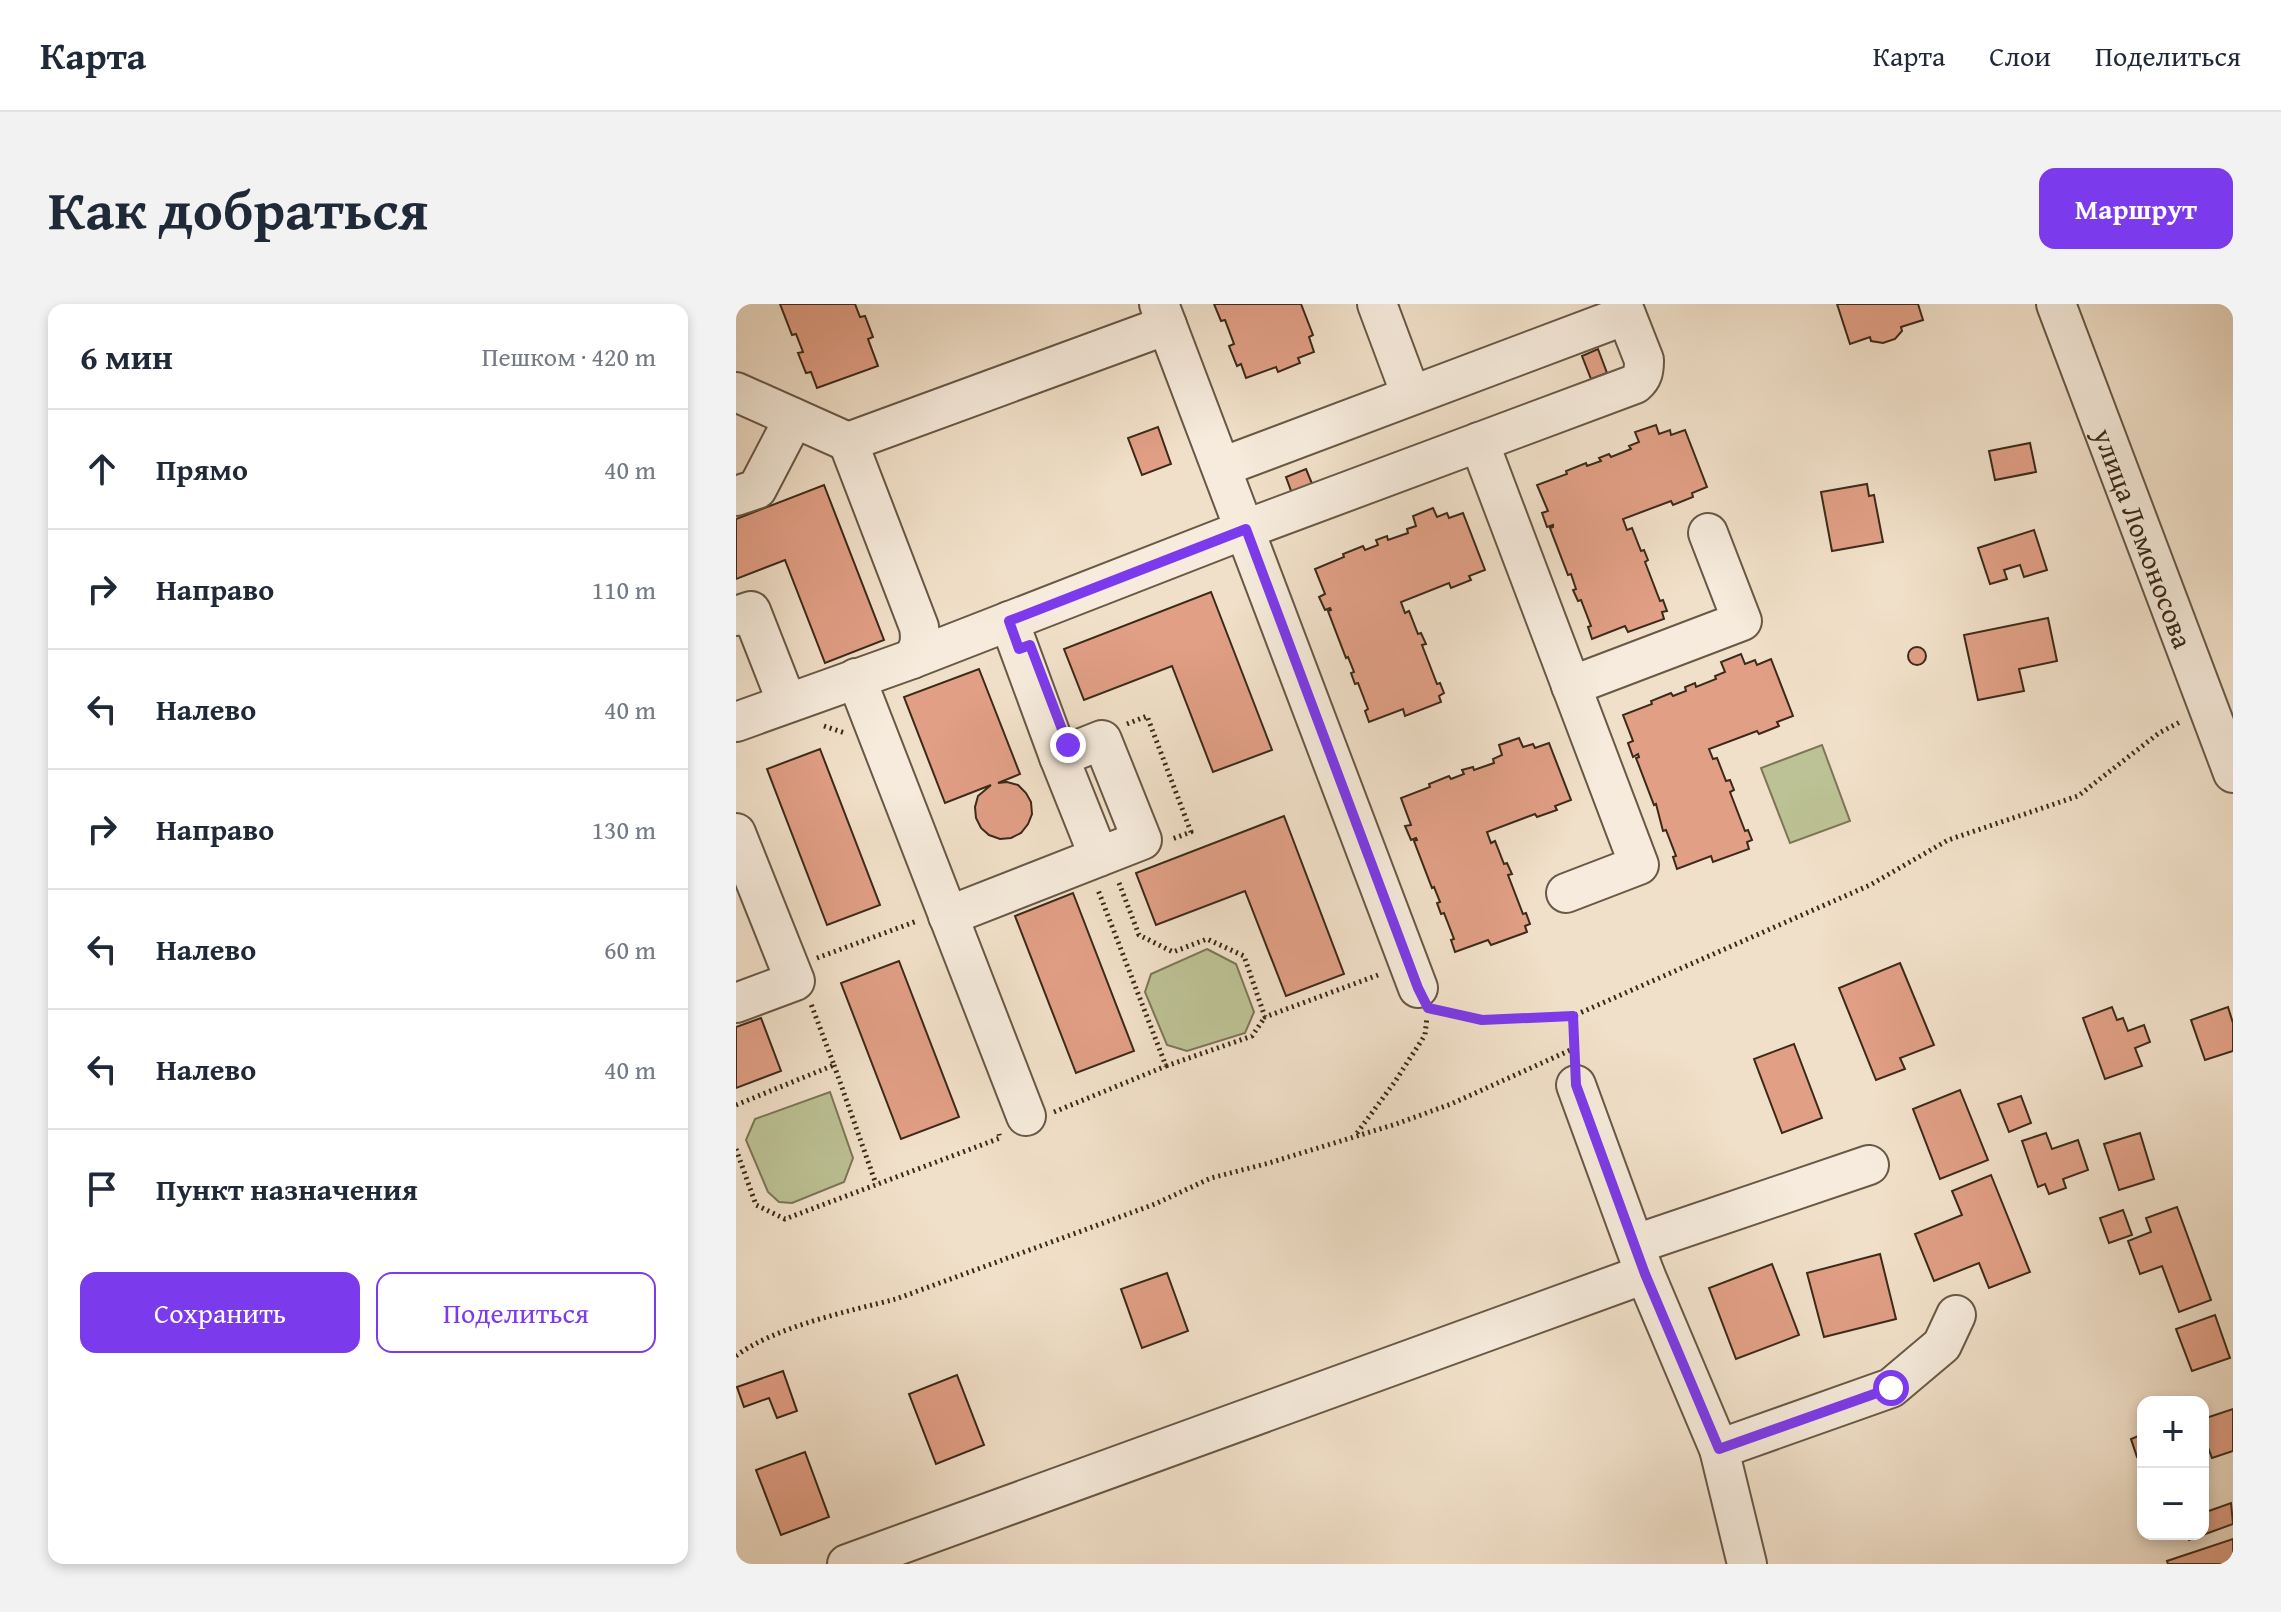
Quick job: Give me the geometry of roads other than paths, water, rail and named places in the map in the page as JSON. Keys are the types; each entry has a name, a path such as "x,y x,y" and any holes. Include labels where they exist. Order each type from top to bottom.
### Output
{"street":[{"path":"1377,304 1411,395"},
{"name":"улица Ломоносова","path":"2056,304 2220,710 2233,773"},
{"path":"736,722 799,717 856,678 1635,384 1642,378 1644,360 1624,309 1222,467"},
{"path":"848,442 1163,314 1418,988"},
{"path":"736,392 848,442 919,627 921,639 912,659"},
{"path":"736,496 757,489 794,418"},
{"path":"1479,442 1639,865 1566,893"},
{"path":"1571,686 1742,621 1708,533"},
{"path":"736,616 751,611 799,717"},
{"path":"932,919 1106,858 1059,757 1009,621"},
{"path":"856,678 932,919 1023,1112"},
{"path":"736,833 795,981 736,1003"},
{"path":"1576,1066 1640,1259 1719,1449 1747,1564"},
{"path":"847,1564 1640,1259 1869,1165"},
{"path":"1719,1449 1891,1388 1942,1345 1956,1315"}]}
